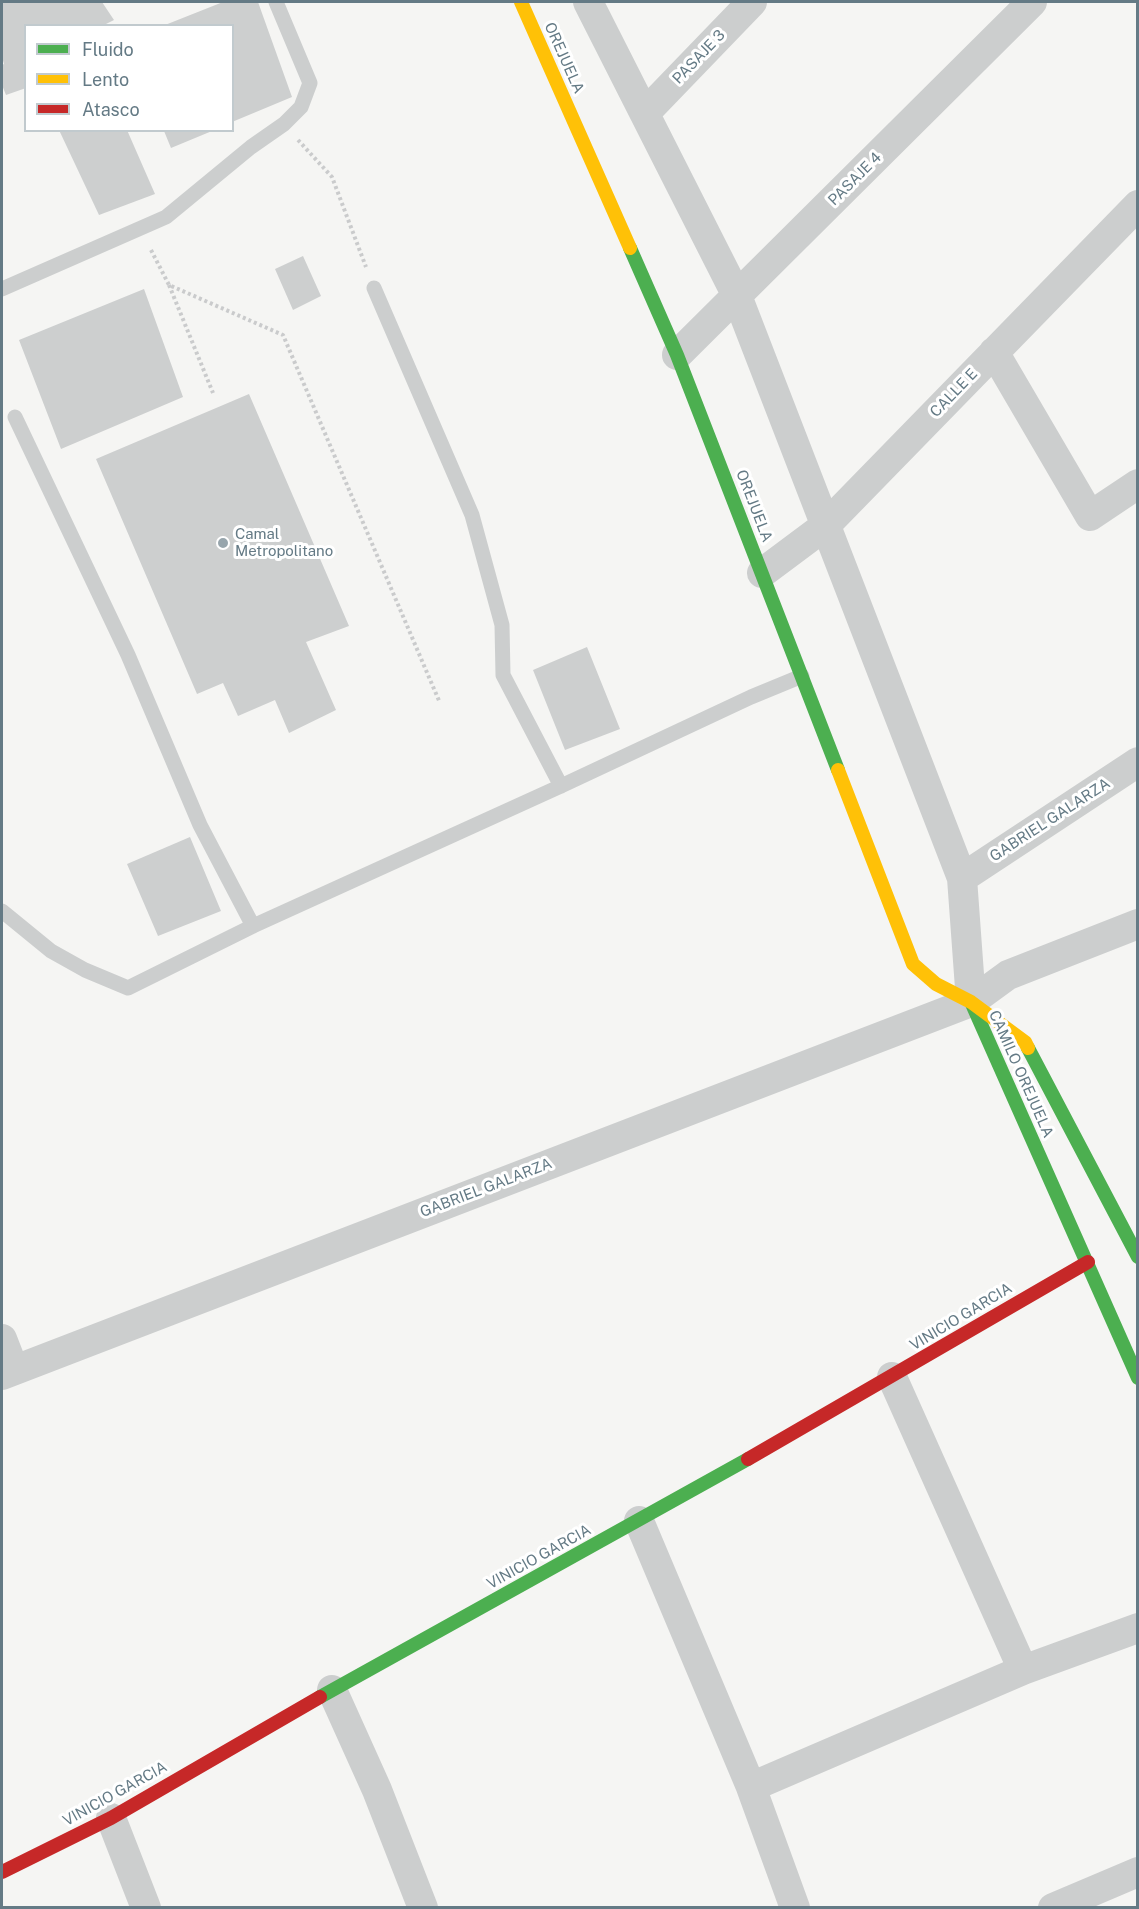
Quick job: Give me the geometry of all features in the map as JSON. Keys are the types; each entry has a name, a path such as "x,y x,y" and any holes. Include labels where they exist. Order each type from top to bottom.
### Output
{"street":[{"name":"OREJUELA","path":"521,2 677,355 914,964 936,984 971,1002"},
{"path":"588,2 737,296 962,878 971,1002"},
{"name":"PASAJE 3","path":"645,112 752,2"},
{"name":"PASAJE 4","path":"677,355 1032,2"},
{"name":"CALLE E","path":"762,573 825,526 1137,205"},
{"path":"994,352 1090,516 1137,484"},
{"name":"GABRIEL GALARZA","path":"962,878 1137,762"},
{"name":"GABRIEL GALARZA","path":"8,1372 971,1002 1008,975 1137,924"},
{"name":"CAMILO OREJUELA","path":"971,1002 1025,1042 1136,1251"},
{"name":"CAMILO OREJUELA","path":"971,1002 1088,1262 1137,1378"},
{"name":"VINICIO GARCIA","path":"2,1872 111,1818 332,1690 639,1521 1088,1262"},
{"path":"2,1339 8,1372"},
{"path":"892,1377 1023,1670"},
{"path":"639,1521 751,1787 795,1908"},
{"path":"751,1787 1023,1670 1137,1628"},
{"path":"332,1690 377,1790 423,1908"},
{"path":"111,1818 146,1908"},
{"path":"1053,1908 1137,1872"}],"lane":[{"path":"2,289 166,218 251,147 284,124 301,107 310,83 276,2"},
{"path":"374,288 472,515 502,625 503,675 561,786"},
{"path":"15,417 128,655 200,825 253,926"},
{"path":"2,911 51,951 85,970 128,988 253,926 802,676"}],"path":[{"path":"284,124 332,177 374,288"},
{"path":"141,229 169,285 213,393"},
{"path":"169,285 283,335 440,703"}],"building":[{"path":"2,2 102,2 114,20 106,24 24,24 24,89 6,95 2,85 2,65 4,64"},
{"path":"223,2 258,2 292,97 234,121 234,24 168,24"},
{"path":"60,132 128,132 155,194 99,215"},
{"path":"164,132 210,132 171,148"},
{"path":"303,256 321,296 293,310 275,269"},
{"path":"144,289 183,397 61,449 19,340"},
{"name":"Camal Metropolitano","path":"249,394 349,626 306,642 336,710 289,733 275,700 238,716 223,683 197,694 96,459"},
{"path":"587,647 620,729 565,750 533,670"},
{"path":"190,837 221,911 158,936 127,864"}],"traffic: fast":[{"path":"630,248 677,355 838,770"},
{"path":"972,1004 1138,1378"},
{"path":"1028,1048 1138,1257"},
{"path":"320,1697 748,1459"}],"traffic: slow":[{"path":"521,2 630,248"},
{"path":"838,770 913,964 936,984 971,1002 1025,1042 1028,1048"}],"traffic: jam":[{"path":"748,1459 1088,1262"},
{"path":"2,1872 111,1818 320,1697"}],"place":[{"name":"Camal Metropolitano","path":"223,543"}]}
